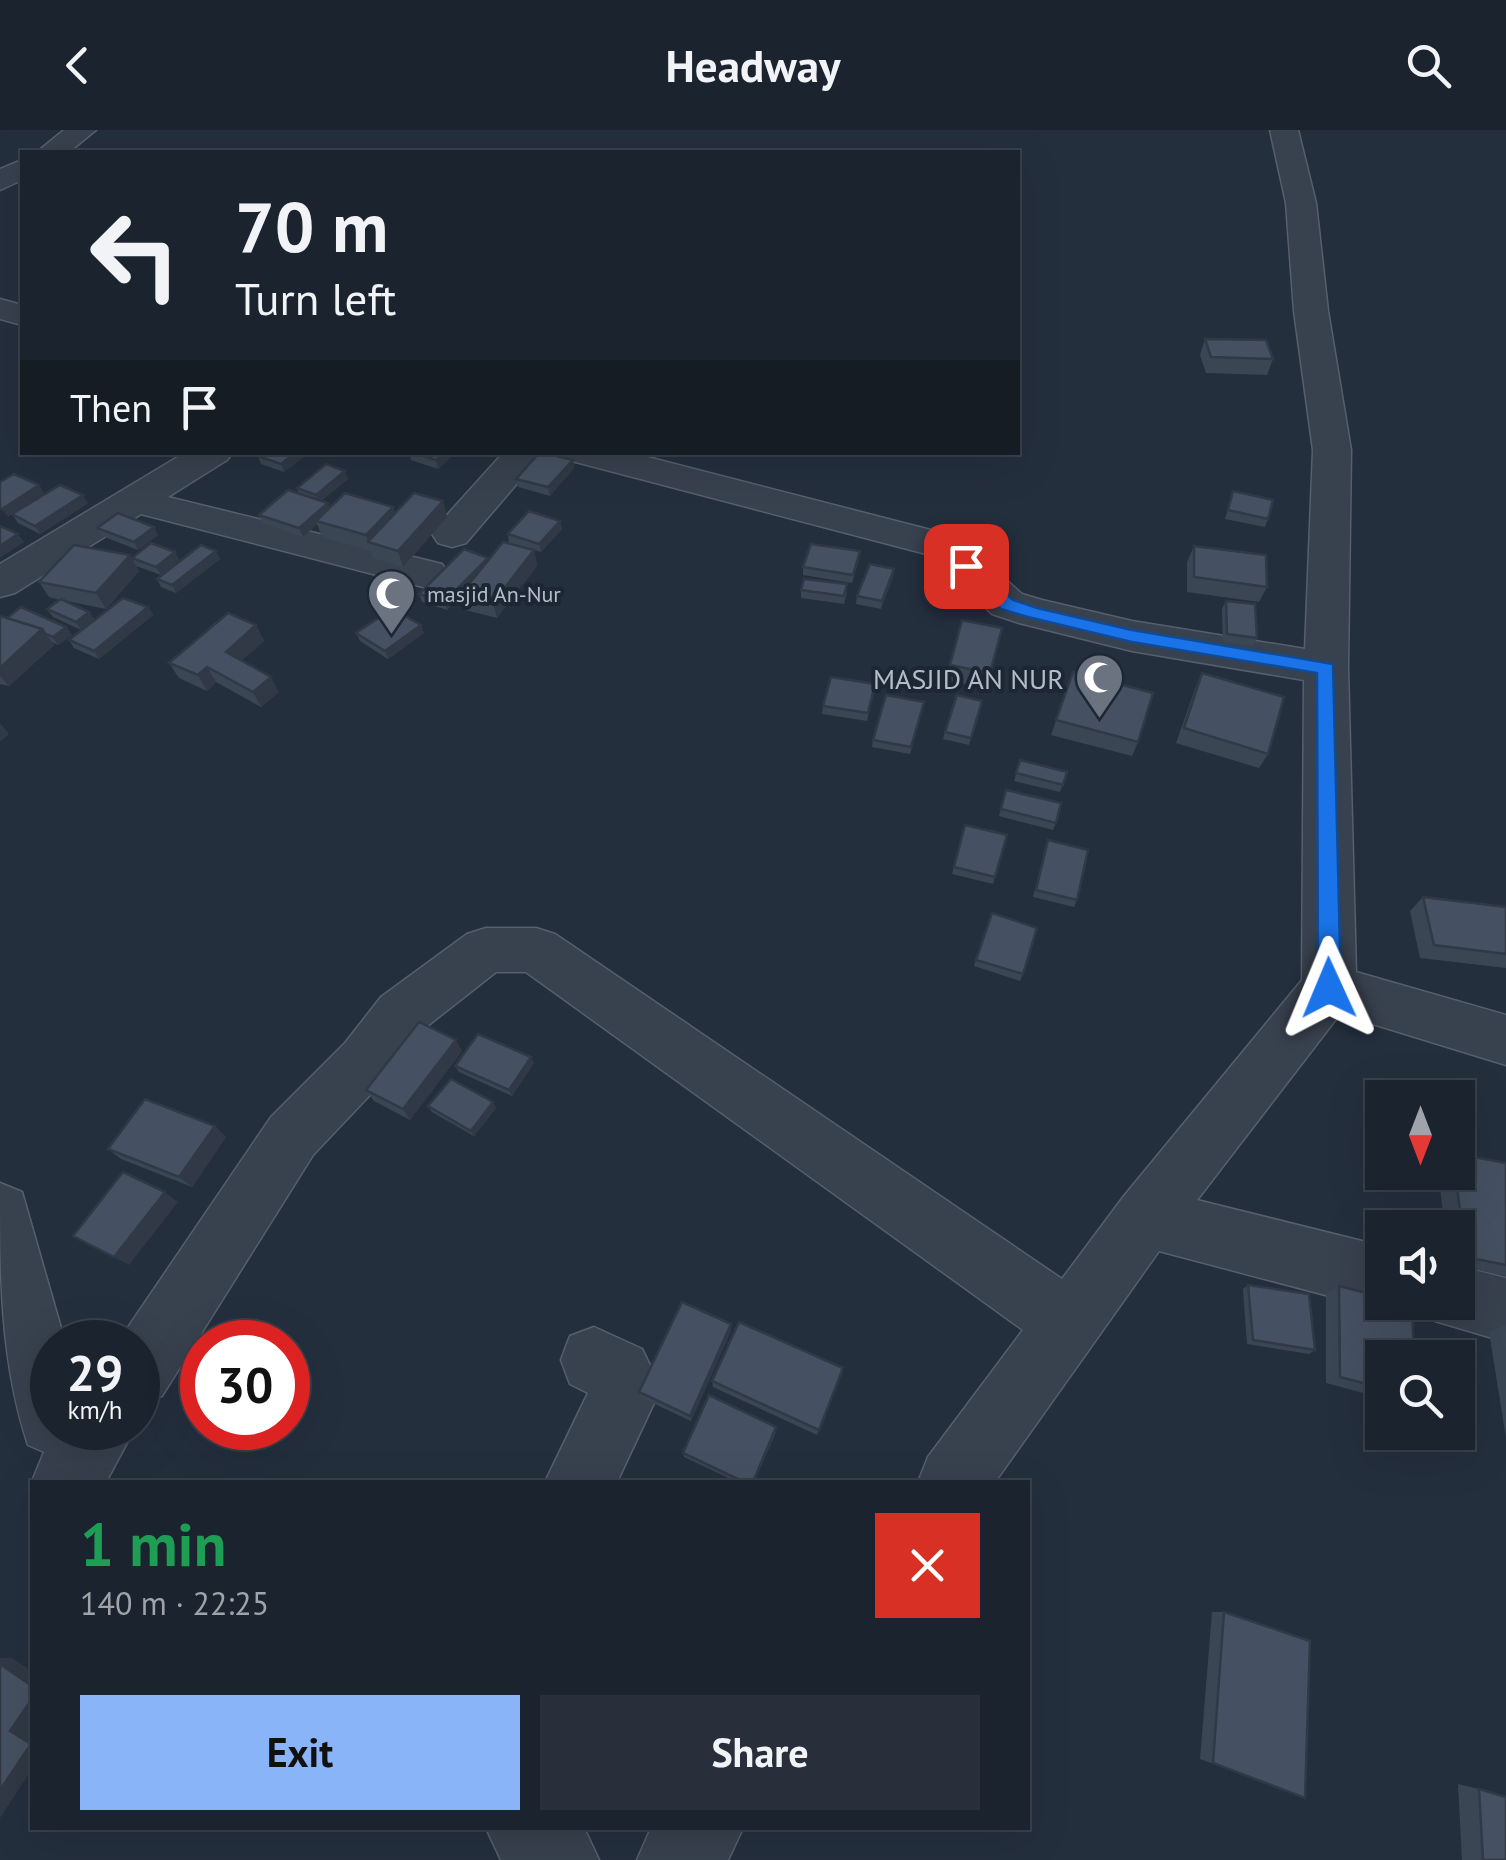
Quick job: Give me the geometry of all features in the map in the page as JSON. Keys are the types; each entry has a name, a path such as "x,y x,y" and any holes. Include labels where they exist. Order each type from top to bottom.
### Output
{"street":[{"path":"54,150 82,130"},
{"path":"954,1480 1146,1217 1329,988 1326,668 1332,450 1311,311 1301,203 1284,130"},
{"path":"0,583 209,455"},
{"path":"452,534 523,455"},
{"path":"593,455 944,546 1007,604 1034,613 1132,636 1326,668"},
{"path":"136,501 427,574"},
{"path":"160,1338 292,1136 365,1061 402,1014 486,950 536,950 1069,1323"},
{"path":"1329,988 1506,1040"},
{"path":"0,1212 32,1320"},
{"path":"1146,1217 1365,1274"},
{"path":"1475,1302 1506,1310"},
{"path":"581,1480 627,1388 618,1373 594,1360"},
{"path":"530,1830 558,1860"},
{"path":"678,1860 700,1830"}],"building":[{"path":"1205,339 1266,340 1273,359 1211,357"},
{"path":"259,455 292,455 281,464"},
{"path":"537,455 573,460 548,487 516,479"},
{"path":"326,464 345,471 316,495 297,488"},
{"path":"14,474 39,485 2,509 0,482"},
{"path":"60,485 83,495 35,526 12,514"},
{"path":"288,490 328,503 299,528 259,515"},
{"path":"1233,491 1273,500 1268,519 1228,510"},
{"path":"345,493 393,507 366,535 316,521"},
{"path":"414,493 443,501 398,551 368,542"},
{"path":"529,511 560,521 539,544 508,534"},
{"path":"118,513 154,527 134,542 97,528"},
{"path":"0,526 18,534 0,546"},
{"path":"503,542 534,550 493,603 461,594"},
{"path":"151,543 175,552 156,567 132,558"},
{"path":"811,544 860,551 853,575 803,567"},
{"path":"74,545 130,555 96,593 39,582"},
{"path":"201,545 216,551 172,585 157,579"},
{"path":"1194,546 1266,555 1267,587 1194,577"},
{"path":"464,549 488,558 444,602 419,594"},
{"path":"870,564 894,569 882,601 857,596"},
{"path":"804,579 847,584 844,596 801,590"},
{"path":"123,598 148,607 94,651 69,640"},
{"path":"61,599 89,612 76,622 47,609"},
{"path":"1226,601 1255,604 1257,638 1227,634"},
{"path":"21,607 66,627 53,637 42,629 7,618"},
{"name":"masjid An-Nur","path":"392,609 421,625 385,651 356,633"},
{"path":"228,613 256,625 226,652 271,677 253,692 207,667 198,675 169,663"},
{"path":"0,616 42,629 0,668"},
{"path":"962,620 1002,628 990,673 950,665"},
{"name":"MASJID AN NUR","path":"1073,672 1153,693 1138,742 1056,720"},
{"path":"1202,673 1284,697 1268,754 1184,728"},
{"path":"831,677 875,684 868,713 823,706"},
{"path":"886,695 924,702 911,747 873,740"},
{"path":"957,695 982,701 971,738 945,732"},
{"path":"1020,760 1067,772 1063,785 1016,773"},
{"path":"1006,790 1061,803 1056,823 1001,809"},
{"path":"965,825 1007,835 995,877 954,867"},
{"path":"1048,840 1088,850 1077,900 1036,890"},
{"path":"1423,897 1506,907 1506,954 1434,945"},
{"path":"992,913 1037,928 1023,974 976,960"},
{"path":"419,1022 456,1040 403,1109 366,1090"},
{"path":"478,1034 531,1057 509,1090 455,1066"},
{"path":"451,1079 493,1102 471,1131 428,1106"},
{"path":"145,1099 215,1126 179,1177 108,1149"},
{"path":"1475,1157 1506,1163 1506,1265 1475,1259 1475,1210 1460,1210 1457,1190 1475,1190"},
{"path":"123,1172 165,1192 114,1257 73,1236"},
{"path":"1248,1285 1309,1294 1315,1350 1253,1340"},
{"path":"1339,1286 1365,1293 1365,1320 1413,1320 1413,1340 1365,1340 1365,1384 1340,1377"},
{"path":"682,1302 731,1324 690,1416 639,1392"},
{"path":"739,1322 843,1368 819,1430 712,1381"},
{"path":"709,1395 776,1427 754,1480 740,1480 683,1453"},
{"path":"1224,1612 1310,1641 1305,1798 1213,1763"},
{"path":"0,1664 30,1685 30,1702 10,1731 30,1745 0,1790"},
{"path":"1479,1789 1506,1797 1506,1860 1483,1860"}],"place":[{"name":"masjid An-Nur","path":"392,636"},
{"name":"MASJID AN NUR","path":"1099,720"}],"route":[{"path":"966,566 1007,604 1034,613 1132,636 1326,668 1329,988"}]}
